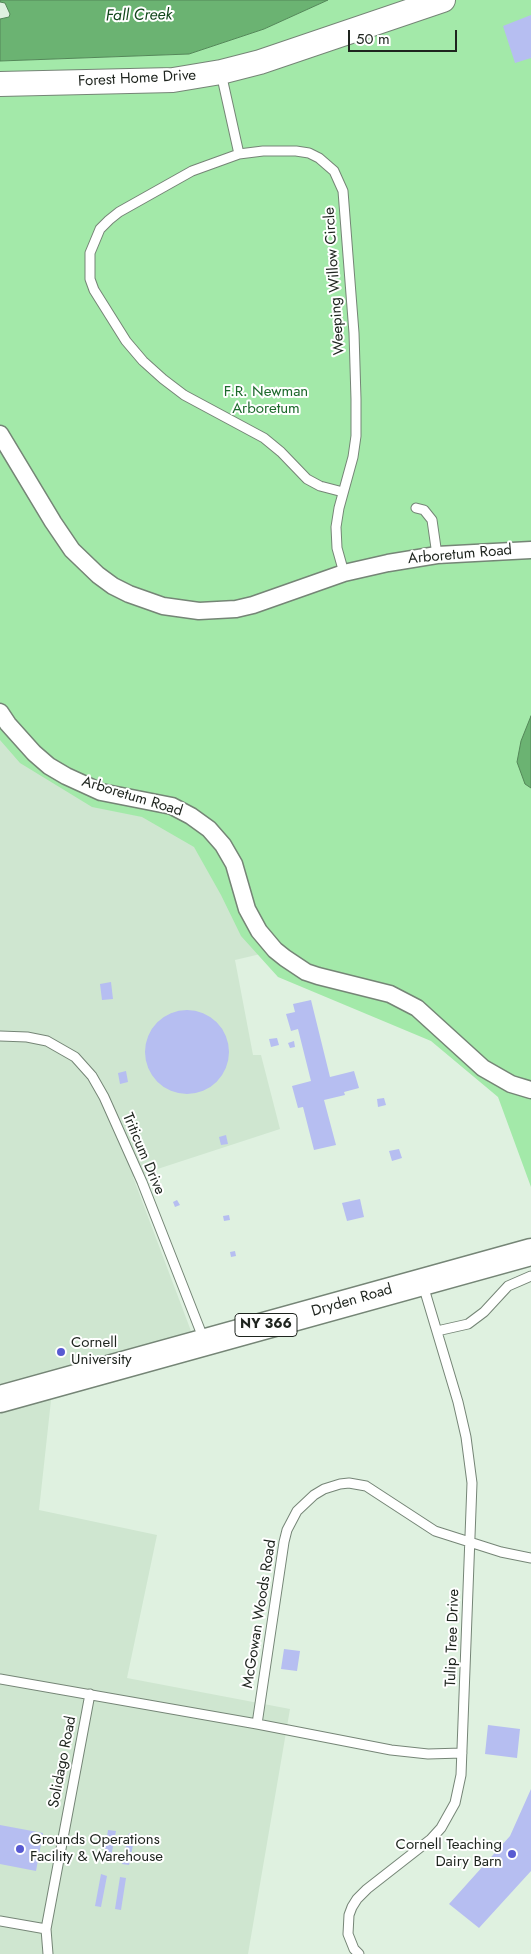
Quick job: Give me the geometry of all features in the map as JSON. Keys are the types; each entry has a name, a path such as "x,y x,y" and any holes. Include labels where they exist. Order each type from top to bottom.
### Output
{"main road":[{"name":"Dryden Road","path":"0,1399 531,1252"}],"street":[{"name":"Forest Home Drive","path":"0,84 173,80 221,72 260,62 443,0"},
{"name":"Arboretum Road","path":"0,434 72,550 98,575 129,594 181,610 218,612 253,605 344,573 437,555 531,550"},
{"name":"Arboretum Road","path":"0,712 8,724 34,753 49,766 66,776 101,792 172,806 191,816 209,829 223,845 234,864 248,909 259,931 275,950 285,958 306,972 390,994 417,1008 483,1068 510,1084 531,1090"}],"lane":[{"path":"221,72 239,154"},
{"name":"Weeping Willow Circle","path":"343,492 320,486 307,479 281,452 264,438 246,427 206,408 163,379 143,361 126,341 94,290 90,278 89,265 92,246 100,229 109,220 119,212 192,171 239,154 263,151 309,153 319,158 331,168 339,180 343,190 354,333 356,398 356,436 353,456 336,527 337,548 344,573"},
{"path":"416,508 424,510 432,520 437,555"},
{"name":"Triticum Drive","path":"0,1036 27,1037 46,1041 75,1058 92,1076 104,1097 142,1182 205,1342"},
{"path":"437,1331 468,1324 484,1312 508,1286 531,1276"},
{"name":"Tulip Tree Drive","path":"358,1954 348,1934 348,1915 352,1907 362,1894 441,1828 450,1814 458,1794 461,1775 471,1543 472,1500 470,1460 458,1402 422,1282"},
{"name":"McGowan Woods Road","path":"257,1724 284,1542 292,1520 307,1500 333,1486 349,1483 359,1484 378,1492 435,1531 501,1552 531,1558"},
{"path":"0,1679 90,1694 166,1710 257,1724 390,1750 428,1754 462,1752"},
{"name":"Solidago Road","path":"48,1954 46,1929 90,1694"},
{"path":"0,1921 46,1929"}],"shaded area":[{"name":"Cornell University","path":"0,721 204,831 269,952 235,960 253,1055 261,1055 280,1129 133,1177 191,1331 54,1373 39,1510 157,1535 127,1678 290,1709 248,1954 0,1954"}],"green space":[{"name":"F.R. Newman Arboretum","path":"328,0 531,0 531,1187 498,1097 431,1041 278,977 241,936 194,847 142,817 92,807 20,763 0,740 0,61 189,54 264,29"}],"water":[{"name":"Fall Creek","path":"0,0 328,0 264,29 189,54 0,61 0,19 9,17 10,14 5,3 0,2"},
{"path":"531,716 531,788 525,784 517,762 521,741"}],"building":[{"path":"531,15 531,58 515,63 503,26"},
{"path":"111,982 113,999 102,1000 100,984"},
{"path":"311,1000 330,1077 354,1071 359,1088 344,1092 345,1095 324,1100 336,1145 314,1150 303,1107 298,1108 292,1086 311,1081 298,1029 291,1031 286,1014 295,1012 293,1004"},
{"path":"187,1010 203,1013 217,1022 226,1036 229,1052 226,1068 217,1082 203,1091 187,1094 171,1091 157,1082 148,1068 145,1052 148,1036 157,1022 171,1013"},
{"path":"277,1038 279,1045 271,1047 269,1039"},
{"path":"294,1041 295,1047 290,1048 288,1043"},
{"path":"126,1071 128,1082 120,1084 118,1073"},
{"path":"384,1098 386,1105 378,1107 377,1099"},
{"path":"226,1135 228,1144 221,1145 219,1137"},
{"path":"399,1149 402,1158 392,1161 389,1151"},
{"path":"360,1199 364,1217 347,1221 342,1203"},
{"path":"177,1200 180,1205 175,1207 173,1202"},
{"path":"229,1215 230,1220 224,1221 223,1216"},
{"path":"235,1251 236,1256 231,1257 230,1252"},
{"path":"284,1649 300,1651 297,1671 281,1669"},
{"path":"488,1725 520,1729 517,1758 485,1754"},
{"name":"Cornell Teaching Dairy Barn","path":"531,1789 531,1871 479,1928 449,1904 510,1836"},
{"name":"Grounds Operations Facility & Warehouse","path":"0,1825 43,1833 36,1871 0,1864"},
{"path":"108,1830 116,1831 110,1862 103,1861"},
{"path":"129,1833 135,1835 129,1865 122,1864"},
{"path":"101,1874 107,1876 101,1907 95,1906"},
{"path":"120,1877 126,1878 121,1910 115,1909"}],"place":[{"name":"Cornell University","path":"61,1352"},
{"name":"Grounds Operations Facility & Warehouse","path":"20,1849"},
{"name":"Cornell Teaching Dairy Barn","path":"512,1854"}]}
